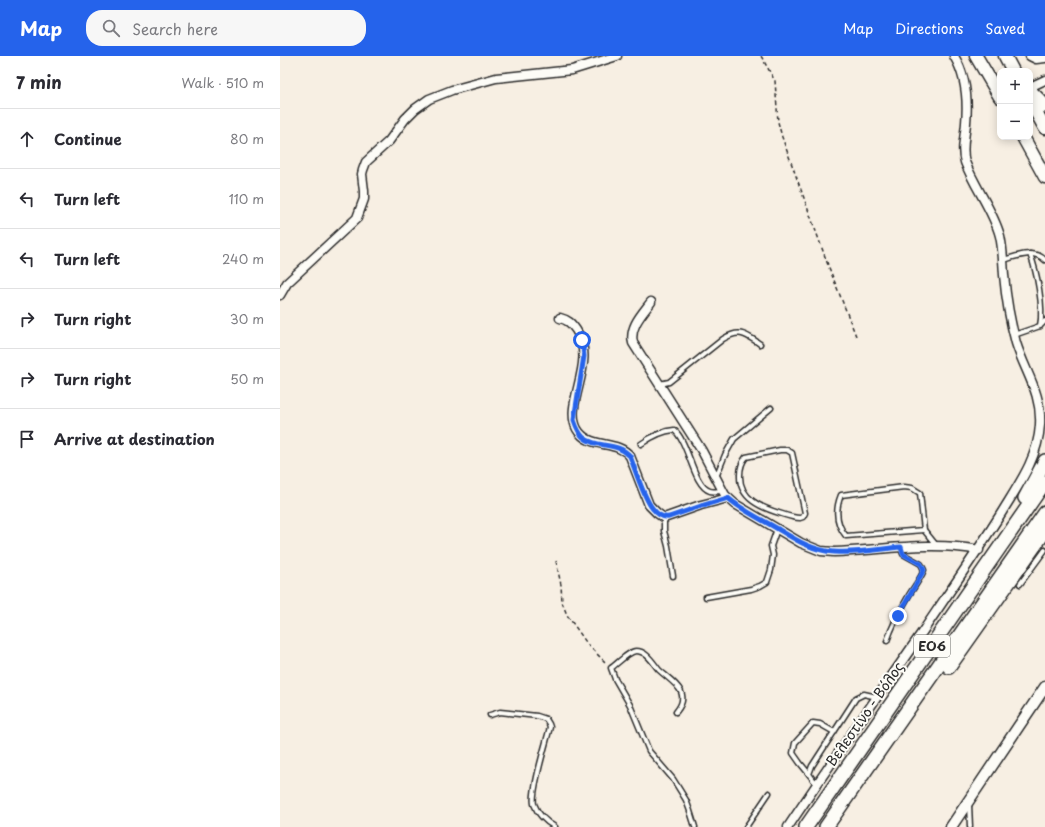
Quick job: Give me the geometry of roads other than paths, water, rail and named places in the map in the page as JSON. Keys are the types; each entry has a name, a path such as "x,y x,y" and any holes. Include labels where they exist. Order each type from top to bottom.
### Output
{"highway":[{"path":"1033,94 1045,106"},
{"path":"991,561 1045,461"},
{"name":"Βελεστίνο - Βόλος","path":"806,827 1045,482"},
{"name":"ΕΟ6","path":"826,827 848,798 1045,513"},
{"path":"848,798 897,739 1045,531"}],"main road":[{"path":"976,56 997,92"},
{"path":"1005,56 1011,68"},
{"path":"1032,104 1045,128"},
{"path":"1025,140 1045,177"}],"street":[{"path":"280,295 287,283 298,272 357,218 364,199 362,174 366,162 389,141 405,119 420,105 434,96 496,78 584,68 617,56"},
{"path":"788,827 979,550 1030,464 1037,449 1040,418 1037,398 1020,355 1014,335 1006,299 1004,260 999,234 964,159 963,143 966,123 966,103 960,65 954,56"},
{"path":"1030,56 1036,59 1045,58"},
{"path":"1033,86 1045,80"},
{"path":"651,302 632,331 632,339 635,348 702,451 722,491 728,498 763,521 801,543 821,550 834,552 937,545 958,546 979,550"},
{"path":"560,318 570,322 582,340 584,347 583,365 574,409 574,420 577,429 583,437 626,450 630,456 649,505 664,518 728,498"},
{"path":"951,827 1045,687"}],"lane":[{"path":"1004,260 1025,254 1035,254 1045,260"},
{"path":"1030,254 1035,267 1042,316 1040,326"},
{"path":"1014,335 1040,326 1045,321"},
{"path":"659,384 668,382 723,339 733,334 743,333 760,344"},
{"path":"716,478 725,455 734,439 771,408"},
{"path":"641,444 664,432 674,430 683,444 704,488 710,492 722,491"},
{"path":"787,450 792,453 804,515 799,518 769,510 751,500 743,491 740,482 740,472 743,460 746,457 787,450"},
{"path":"924,530 846,536 840,528 837,519 838,501 841,495 904,487 912,488 920,493 924,530 937,545"},
{"path":"763,521 769,510"},
{"path":"664,518 664,531 673,576"},
{"path":"706,597 751,589 767,582 771,570 773,555 771,546 777,529"},
{"path":"887,641 902,607 924,570 921,564 903,554 901,547"},
{"path":"1020,584 1045,550"},
{"path":"676,712 681,706 683,699 678,685 659,670 648,656 638,650 633,651 611,668 614,679 630,705 649,751 673,779 686,800 695,827"},
{"path":"810,774 818,756 856,698 864,694 877,697"},
{"path":"490,715 500,712 537,716 546,719 550,724 534,789 534,803 538,812 546,822 555,827"},
{"path":"816,785 810,774 793,753 795,743 813,723 820,724 834,732"},
{"path":"746,827 769,793"},
{"path":"969,800 970,827"}]}
